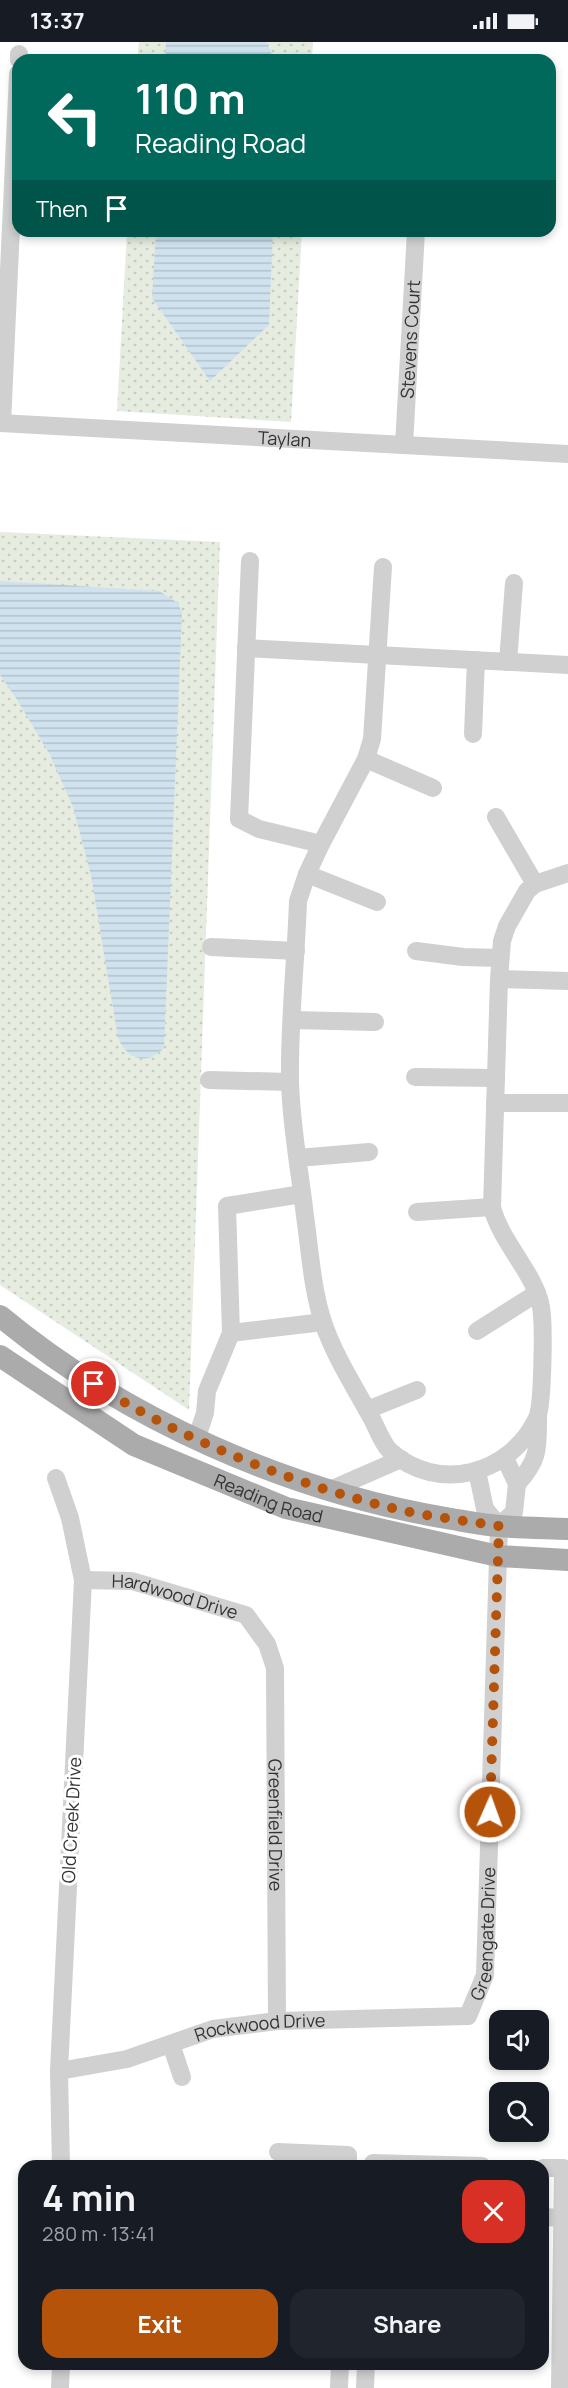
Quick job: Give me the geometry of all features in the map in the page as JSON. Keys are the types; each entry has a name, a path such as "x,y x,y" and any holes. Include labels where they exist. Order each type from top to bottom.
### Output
{"main road":[{"name":"Reading Road","path":"0,1316 38,1348 113,1396 196,1440 330,1490 401,1510 499,1526 568,1529"},
{"name":"Reading Road","path":"0,1356 134,1445 286,1508 498,1556 568,1560"}],"street":[{"path":"1,423 12,197"},
{"name":"Stevens Court","path":"404,445 417,237"},
{"name":"Taylan","path":"1,423 568,454"},
{"path":"250,561 239,819 259,829 321,844"},
{"path":"383,567 372,739 366,759 306,874 298,901 290,1082 314,1283 323,1322 336,1352 388,1449 409,1465 434,1473 461,1476 477,1471 505,1458 523,1440 538,1417"},
{"path":"508,662 514,584"},
{"path":"246,648 568,665"},
{"path":"473,734 476,660"},
{"path":"366,759 433,788"},
{"path":"496,817 534,884"},
{"path":"517,1484 531,1468 538,1447 538,1417 542,1390 542,1308 537,1293 496,1221 492,1207 502,941 507,926 527,891 534,884 568,873"},
{"path":"306,874 377,902"},
{"path":"211,947 296,951"},
{"path":"416,951 463,957 501,958"},
{"path":"499,979 568,981"},
{"path":"293,1020 375,1022"},
{"path":"415,1077 496,1078"},
{"path":"209,1080 290,1082"},
{"path":"495,1103 568,1103"},
{"path":"298,1158 369,1152"},
{"path":"196,1440 205,1413 207,1391 231,1333 227,1206 302,1194"},
{"path":"417,1212 492,1207"},
{"path":"477,1331 537,1293"},
{"path":"231,1333 323,1322"},
{"path":"367,1410 417,1390"},
{"path":"477,1471 485,1509 499,1526 514,1512 517,1484 505,1458"},
{"path":"330,1490 401,1459"},
{"name":"Old Creek Drive","path":"56,1478 70,1518 83,1580 59,2071 60,2160"},
{"name":"Greengate Drive","path":"468,2016 485,1975 499,1526"},
{"name":"Hardwood Drive","path":"83,1580 132,1581 246,1615 258,1631"},
{"name":"Greenfield Drive","path":"258,1631 267,1644 275,1668 277,2021"},
{"name":"Rockwood Drive","path":"59,2071 127,2059 213,2029 277,2021 468,2016"},
{"path":"171,2044 182,2077"},
{"path":"278,2152 348,2156 348,2160"},
{"path":"549,2168 562,2168 560,2388"},
{"path":"549,2217 562,2218"},
{"path":"549,2266 561,2267"},
{"path":"60,2388 61,2370"},
{"path":"339,2388 340,2370"},
{"path":"365,2388 366,2370"}],"shaded area":[{"path":"139,42 313,42 312,54 138,54"},
{"path":"127,237 302,237 291,422 117,411"},
{"path":"0,532 220,542 189,1410 0,1285"}],"water":[{"path":"166,42 267,42 272,54 165,54"},
{"path":"156,237 273,237 269,325 210,381 152,298"},
{"path":"0,581 159,591 178,603 182,613 164,1048 151,1057 144,1059 132,1056 118,1038 91,875 73,807 50,755 0,675"}],"route":[{"path":"94,1384 196,1440 303,1481 401,1510 499,1526 490,1812"}]}
